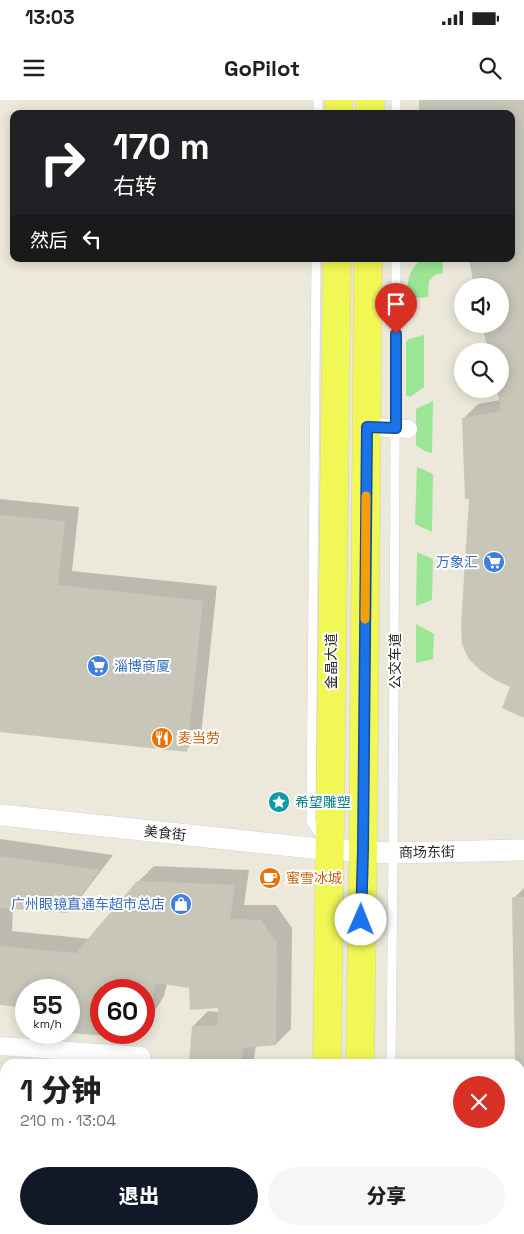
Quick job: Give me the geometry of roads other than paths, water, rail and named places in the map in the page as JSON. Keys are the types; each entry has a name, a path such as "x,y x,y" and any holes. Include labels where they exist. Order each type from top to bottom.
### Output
{"main road":[{"name":"金晶大道","path":"327,1059 336,262"},
{"path":"360,1059 368,262"}],"street":[{"path":"367,427 402,428"},
{"name":"美食街","path":"0,815 330,850"},
{"name":"商场东街","path":"330,850 363,850 393,853 524,850"},
{"path":"0,1046 141,1056 142,1059"}],"lane":[{"path":"316,262 311,822 330,850"},
{"name":"公交车道","path":"390,1059 402,428 396,262"}],"place":[{"name":"万象汇","path":"494,562"},
{"name":"淄博商厦","path":"98,666"},
{"name":"麦当劳","path":"162,738"},
{"name":"希望雕塑","path":"279,802"},
{"name":"蜜雪冰城","path":"270,878"},
{"name":"广州眼镜直通车超市总店","path":"181,904"}]}
